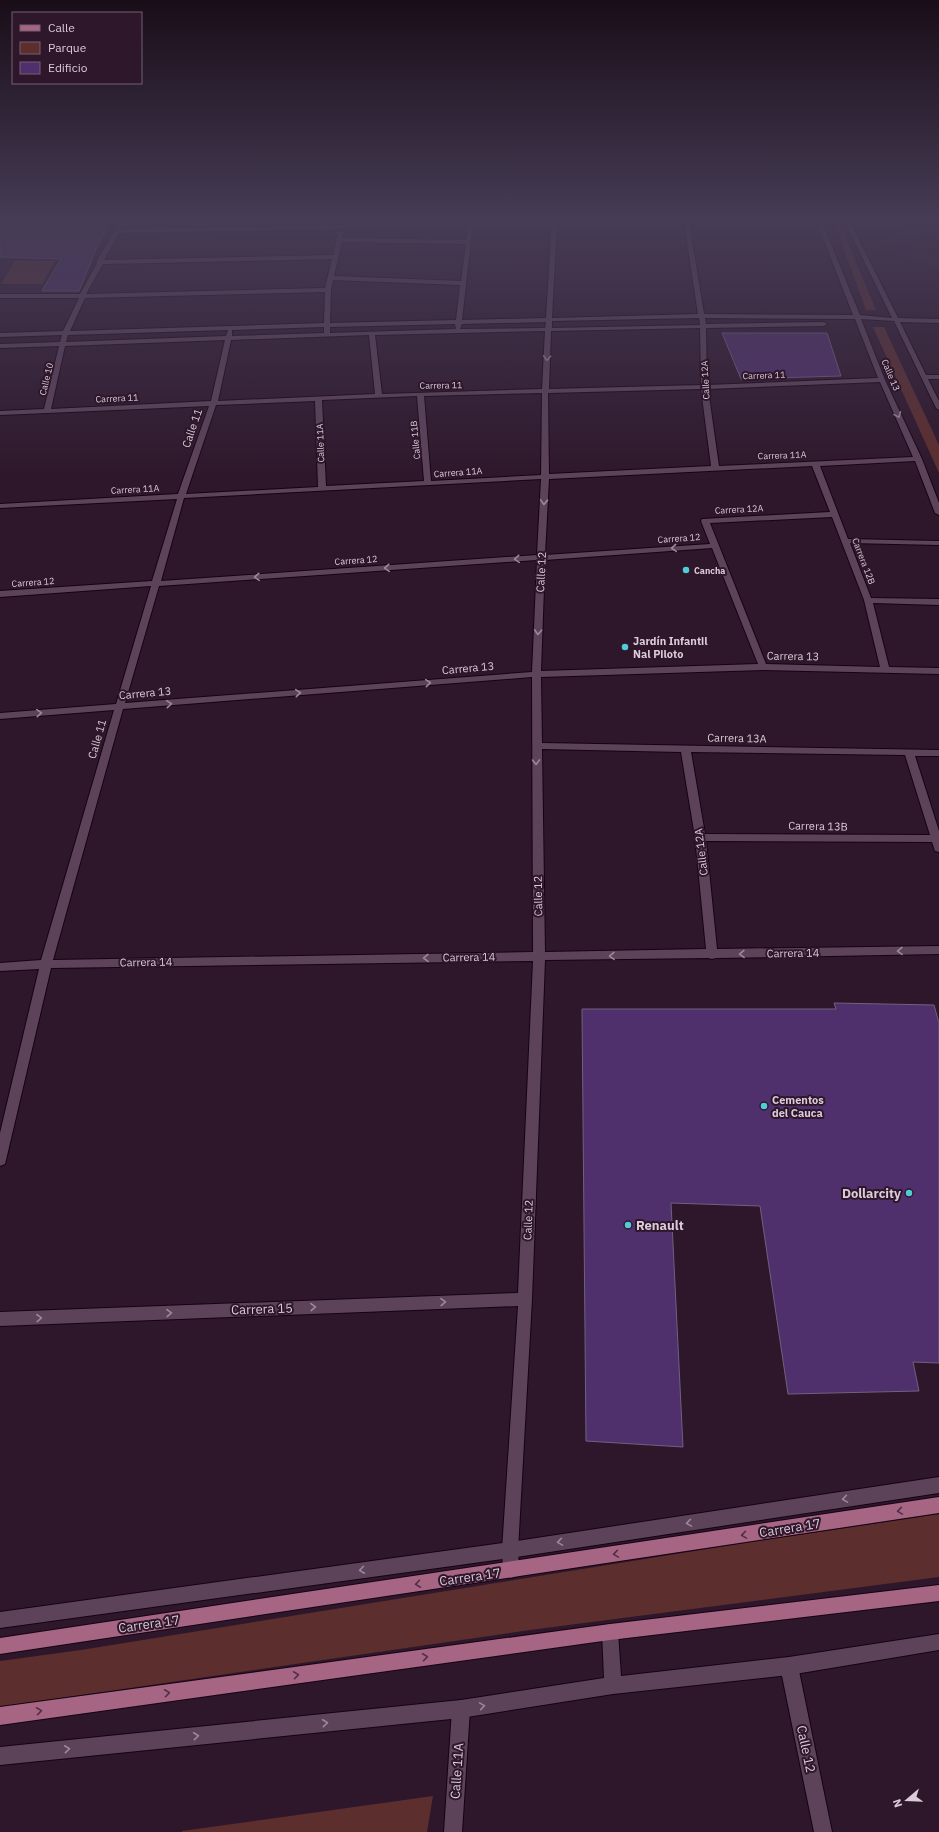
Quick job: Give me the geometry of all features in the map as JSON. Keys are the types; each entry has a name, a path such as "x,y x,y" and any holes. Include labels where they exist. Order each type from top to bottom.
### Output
{"main road":[{"name":"Carrera 17","path":"0,1646 939,1505"},
{"path":"0,1716 610,1632 939,1592"}],"street":[{"name":"Calle 10","path":"47,411 64,344 65,334 77,307"},
{"path":"327,334 328,307"},
{"path":"458,331 460,307"},
{"name":"Calle 12","path":"511,1570 510,1550 525,1299 539,956 536,674 542,558 545,476 545,392 550,307"},
{"name":"Calle 12A","path":"701,307 703,327 704,387 716,467"},
{"name":"Calle 13","path":"854,307 882,380 918,459 939,513"},
{"path":"889,307 939,408"},
{"path":"0,335 230,333 327,334 458,331 549,324 702,316 857,316 896,322"},
{"path":"0,346 64,344 327,325 459,322 703,327 939,321"},
{"name":"Calle 11","path":"0,1160 46,964 181,497 214,402 230,333"},
{"path":"372,333 379,396"},
{"path":"924,377 939,377"},
{"name":"Carrera 11","path":"0,413 214,402 420,394 545,392 882,380"},
{"name":"Calle 11B","path":"420,394 428,484"},
{"name":"Calle 11A","path":"318,398 322,488"},
{"name":"Carrera 11A","path":"0,506 322,488 428,484 716,467 918,459"},
{"name":"Carrera 12B","path":"815,463 868,600 885,669"},
{"name":"Carrera 12A","path":"763,667 713,546 705,521 836,514"},
{"path":"846,541 939,543"},
{"name":"Carrera 12","path":"0,594 713,546"},
{"path":"868,600 939,602"},
{"name":"Carrera 13","path":"0,716 119,708 536,674 763,667 939,671"},
{"name":"Carrera 13A","path":"536,746 686,750 939,753"},
{"name":"Calle 12A","path":"686,750 700,837 712,955"},
{"path":"909,752 938,843"},
{"name":"Carrera 13B","path":"700,837 938,843"},
{"name":"Carrera 14","path":"0,966 46,964 539,956 712,955 939,950"},
{"name":"Carrera 15","path":"0,1319 525,1299"},
{"name":"Carrera 17","path":"0,1620 510,1550 939,1485"},
{"path":"610,1632 613,1685"},
{"path":"0,1756 461,1709 613,1685 789,1666 939,1642"},
{"name":"Calle 12","path":"789,1666 823,1832"},
{"name":"Calle 11A","path":"453,1832 461,1709"}],"green space":[{"path":"865,307 875,307 876,310 866,310"},
{"path":"873,327 884,327 939,445 939,473"},
{"path":"939,1514 939,1577 530,1630 0,1707 0,1661 81,1650 738,1544"},
{"path":"433,1796 427,1832 182,1832 182,1831"}],"building":[{"path":"722,333 827,333 841,376 741,379"},
{"path":"834,1003 934,1005 939,1023 939,1363 913,1362 919,1391 788,1394 760,1206 671,1203 683,1447 586,1441 582,1009 836,1009"}],"place":[{"name":"Cancha","path":"686,570"},
{"name":"Jardín Infantil Nal Piloto","path":"625,647"},
{"name":"Cementos del Cauca","path":"764,1106"},
{"name":"Dollarcity","path":"909,1193"},
{"name":"Renault","path":"628,1225"}]}
